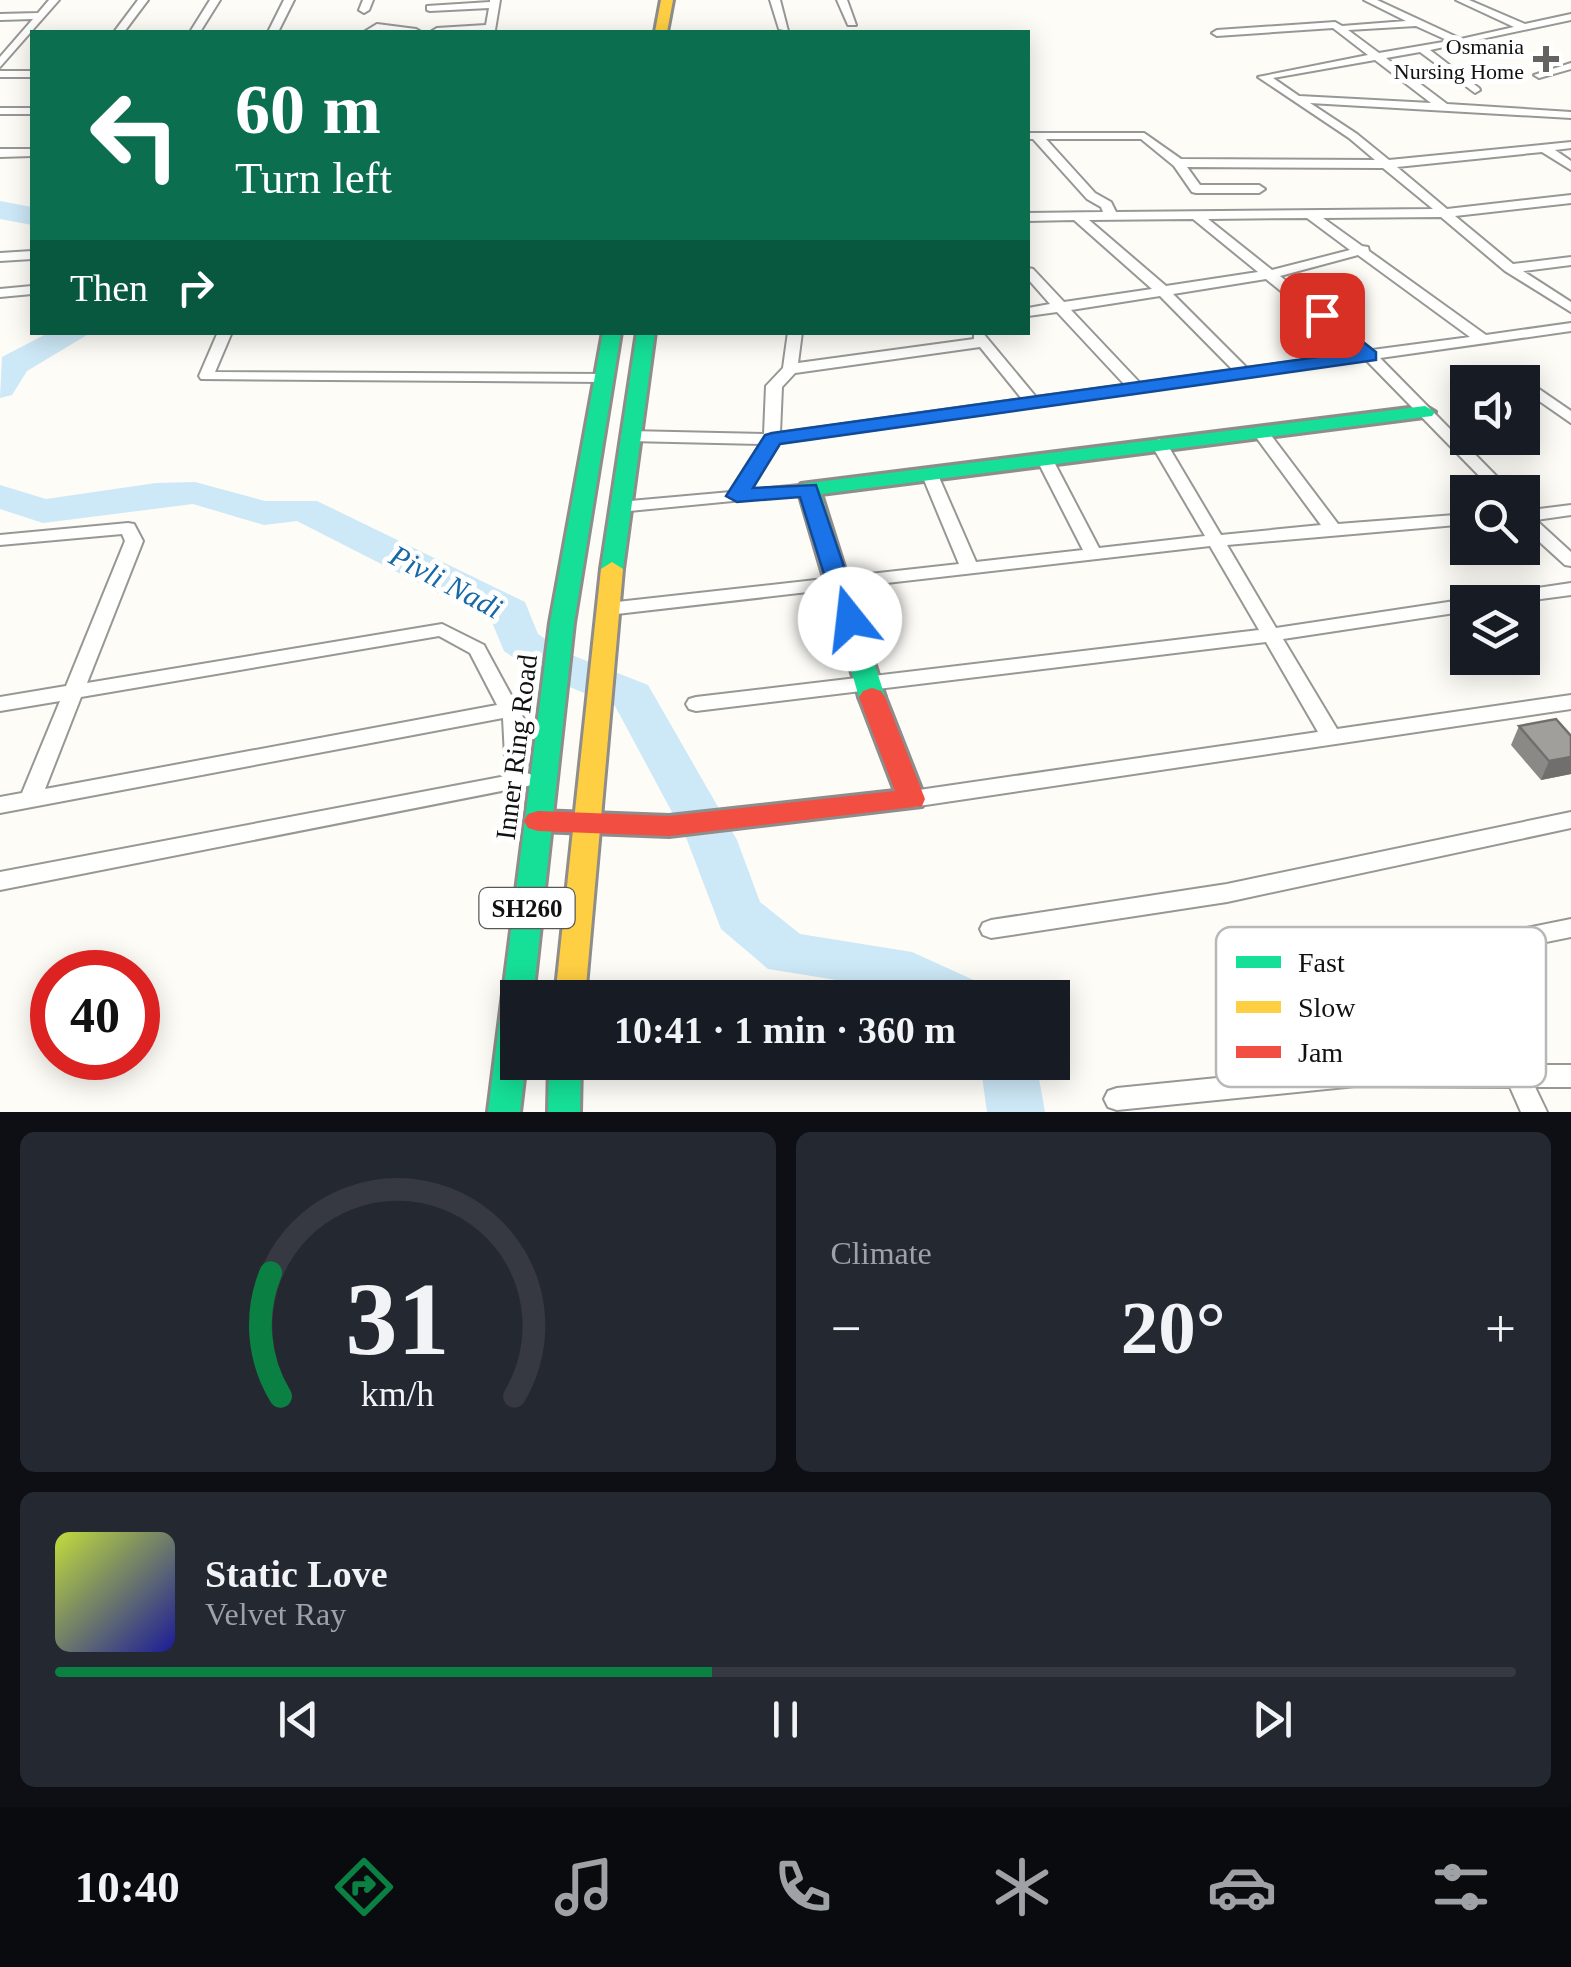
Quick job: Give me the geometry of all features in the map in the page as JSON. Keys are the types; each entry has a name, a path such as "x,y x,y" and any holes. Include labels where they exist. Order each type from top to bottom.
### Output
{"main road":[{"path":"661,30 667,0"},
{"name":"Inner Ring Road","path":"504,1112 562,623 612,335"},
{"name":"SH260","path":"572,980 619,507 646,335"},
{"path":"538,821 669,826 912,799 867,684 842,586 809,490 1424,412"},
{"path":"564,1080 564,1112"}],"street":[{"path":"0,64 54,0"},
{"path":"120,30 143,0"},
{"path":"195,30 215,0"},
{"path":"274,30 289,0"},
{"path":"774,0 784,29"},
{"path":"842,0 852,23"},
{"path":"1370,0 1460,42"},
{"path":"1460,0 1520,26"},
{"path":"436,30 428,4 495,3 491,28 464,30"},
{"path":"0,17 39,16"},
{"path":"1569,19 1263,77 1386,164 1510,268 1571,308"},
{"path":"1346,26 1418,22"},
{"path":"1217,33 1334,25 1444,107"},
{"path":"372,30 401,30"},
{"path":"0,45 15,44"},
{"path":"1422,49 1475,90"},
{"path":"1539,74 1571,66"},
{"path":"0,74 30,74"},
{"path":"1298,99 1571,114"},
{"path":"0,111 30,111"},
{"path":"1032,136 1144,136 1178,164 1196,189 1258,189"},
{"path":"1032,136 1091,196 1108,206 1111,217"},
{"path":"1178,164 1386,164 1571,146"},
{"path":"1544,148 1571,166"},
{"path":"0,153 30,152"},
{"path":"1030,217 1446,214 1571,199"},
{"path":"1197,216 1370,356 1487,475"},
{"path":"1312,216 1485,341"},
{"path":"1078,217 1162,290 1244,373"},
{"path":"1030,312 1273,274 1363,250"},
{"path":"0,257 30,255"},
{"path":"1510,268 1571,261"},
{"path":"1030,274 1136,388"},
{"path":"0,293 30,290"},
{"path":"629,436 772,439 1571,327"},
{"path":"225,335 206,376 605,378"},
{"path":"737,496 772,439 774,386 790,369 795,335"},
{"path":"790,369 980,337 1032,402"},
{"path":"1540,395 1571,418"},
{"path":"1261,432 1332,528"},
{"path":"1159,444 1330,735"},
{"path":"1045,460 1094,554"},
{"path":"930,475 969,566"},
{"path":"619,507 809,490"},
{"path":"1540,513 1571,510"},
{"path":"608,609 842,586 969,566 1332,528 1450,521"},
{"path":"0,540 128,528 134,542 30,800"},
{"path":"1540,530 1571,562"},
{"path":"1540,594 1571,590"},
{"path":"696,704 1269,634 1450,608"},
{"path":"0,704 442,630 476,649 514,719 517,782"},
{"path":"912,799 1571,702"},
{"path":"0,805 509,710"},
{"path":"0,880 543,777"},
{"path":"991,929 1227,893 1571,820"},
{"path":"1546,933 1571,928"},
{"path":"1546,1075 1571,1076"},
{"path":"1117,1098 1231,1087"},
{"path":"1523,1087 1534,1112"}],"building":[{"path":"1556,719 1571,736 1571,757 1549,761 1519,726"}],"waterway":[{"name":"Pivli Nadi","path":"0,210 30,216"},
{"name":"Pivli Nadi","path":"0,388 14,364 70,335"},
{"name":"Pivli Nadi","path":"0,496 43,511 156,494 195,493 264,513 303,509 510,612 519,641 549,662 632,696 712,840 739,914 787,954 893,967 921,980"},
{"name":"Pivli Nadi","path":"1011,1080 1016,1112"}],"traffic: fast":[{"path":"504,1112 562,623 611,335"},
{"path":"612,569 646,335"},
{"path":"872,697 809,489 1425,412"},
{"path":"564,1112 565,1080"}],"traffic: slow":[{"path":"661,30 667,0"},
{"path":"572,980 612,569"}],"traffic: jam":[{"path":"538,821 669,826 912,799 872,697"}],"place":[{"name":"Osmania Nursing Home","path":"1546,59"}],"route":[{"path":"850,619 809,490 737,496 772,439 1370,356 1322,315"}]}
